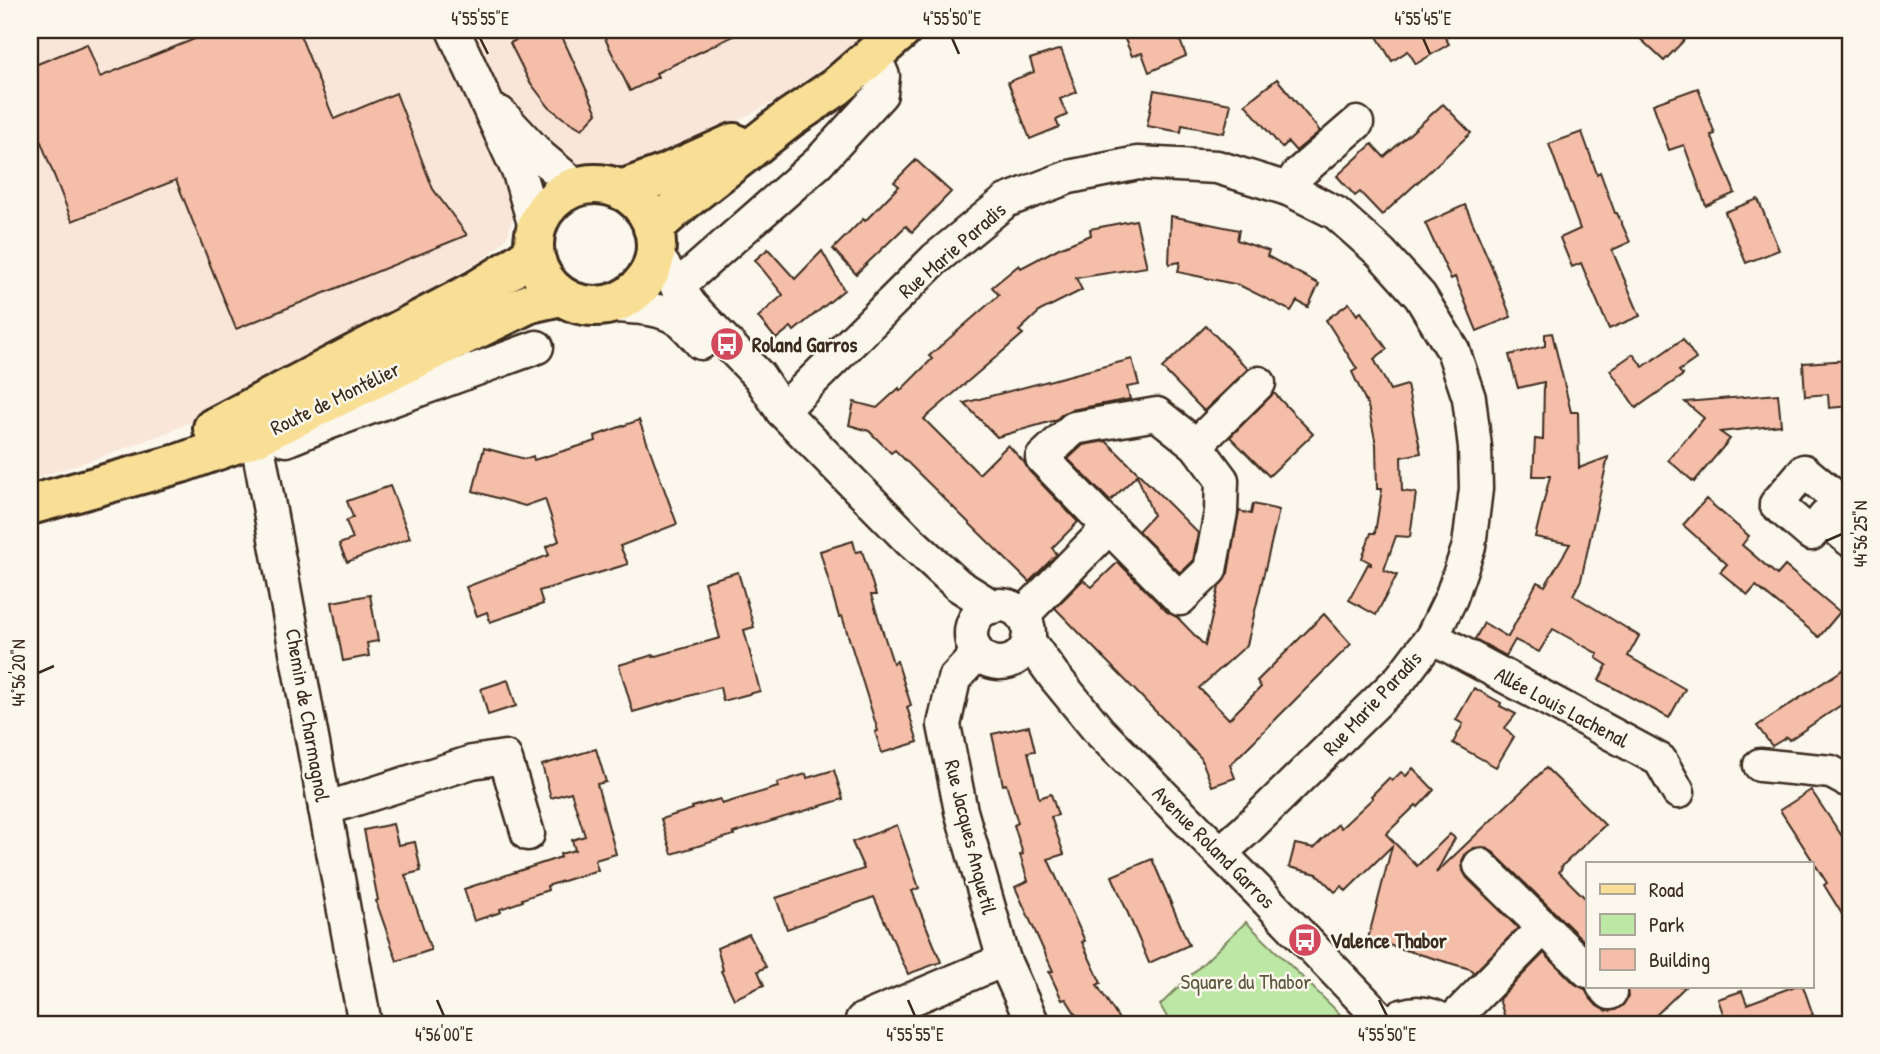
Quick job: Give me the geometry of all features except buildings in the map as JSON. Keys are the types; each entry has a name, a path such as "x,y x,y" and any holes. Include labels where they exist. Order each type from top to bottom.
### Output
{"main road":[{"path":"654,241 684,201 790,118 836,87 902,30"},
{"path":"621,190 665,174 790,118"},
{"path":"535,241 538,269 548,284 561,296 575,303 606,305 624,298 639,287 650,271 654,241 646,213 635,200 621,190 592,184 577,187"},
{"name":"Route de Montélier","path":"258,431 511,269 535,241 544,211 558,196 577,187"},
{"name":"Route de Montélier","path":"30,505 102,484 258,431 530,303 561,296"}],"street":[{"path":"453,30 519,173 535,241"},
{"path":"677,287 818,163 881,94 883,76 874,55"},
{"path":"478,84 508,123 541,157 577,187"},
{"path":"1288,189 1297,174 1357,123"},
{"name":"Rue Marie Paradis","path":"782,411 935,259 1006,201 1069,177 1138,163 1217,167 1288,189 1336,213 1387,259 1420,296 1453,350 1469,398 1475,447 1476,489 1469,547 1451,598 1432,637 1401,678 1220,853"},
{"name":"Avenue Roland Garros","path":"654,241 677,287 691,306 759,376 782,411 1001,633 1046,687 1099,731 1387,1024"},
{"name":"Avenue Roland Garros","path":"606,305 650,309 678,319 746,388 782,411"},
{"path":"258,431 328,423 537,347"},
{"path":"1196,445 1259,383"},
{"path":"1157,414 1196,445 1222,480 1221,512 1210,570 1180,599 1110,527 1042,458 1074,428 1157,414"},
{"name":"Chemin de Charmagnol","path":"258,431 365,1024"},
{"path":"1824,518 1850,540"},
{"name":"Rue Jacques Anquetil","path":"1033,1024 1004,960 961,811 944,725 954,679 1110,527"},
{"name":"Allée Louis Lachenal","path":"1432,637 1660,760 1678,792"},
{"path":"325,809 472,762 505,757 528,834"},
{"path":"1760,765 1831,772 1848,781"},
{"path":"1480,865 1586,969"},
{"path":"1387,1024 1396,1018 1418,1012 1440,1018 1449,1024 1543,928"},
{"path":"862,1020 1004,960"}],"shaded area":[{"path":"30,30 869,30 846,51 779,99 635,174 587,163 549,183 511,222 509,233 503,242 485,258 245,398 168,432 30,480"}],"green space":[{"name":"Square du Thabor","path":"1246,922 1346,1020 1345,1024 1171,1024 1160,1005"}],"place":[{"name":"Roland Garros","path":"727,344"},
{"name":"Valence Thabor","path":"1305,940"}]}
